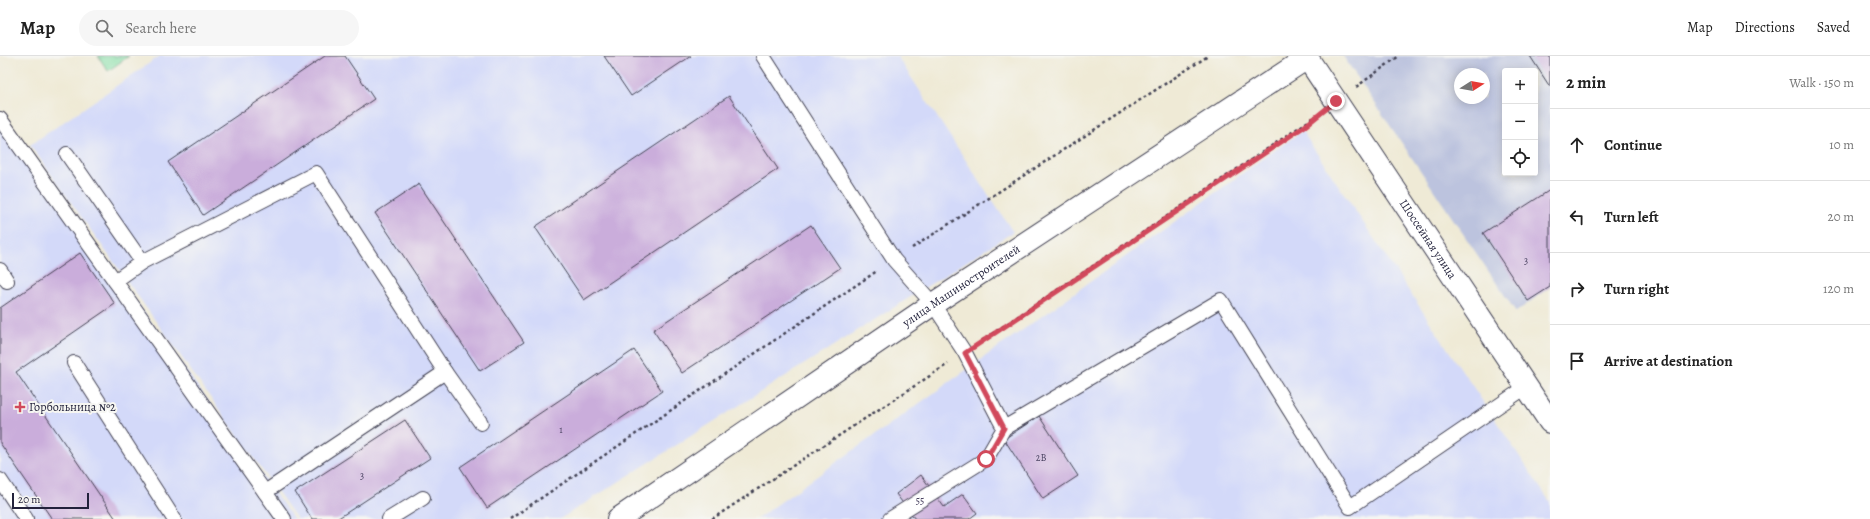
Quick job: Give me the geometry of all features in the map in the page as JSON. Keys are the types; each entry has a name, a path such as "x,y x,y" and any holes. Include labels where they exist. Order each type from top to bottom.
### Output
{"street":[{"name":"Шоссейная улица","path":"1308,57 1550,422"},
{"name":"улица Машиностроителей","path":"618,519 933,304 1308,57"}],"lane":[{"path":"763,56 894,260 933,304 965,353 1004,428"},
{"path":"0,119 284,519"},
{"path":"67,154 142,262"},
{"path":"114,281 142,262 316,173 445,372 481,423"},
{"path":"890,519 986,459 1004,428 1221,300 1350,507 1526,387"},
{"path":"74,363 174,519"},
{"path":"265,492 445,372"},
{"path":"0,480 22,518"},
{"path":"389,519 423,498"}],"path":[{"path":"510,519 894,260 1208,56"},
{"path":"712,519 965,353 1305,126 1336,101 1399,56"}],"shaded area":[{"path":"160,56 897,56 1013,232 560,519 297,519 30,145"},
{"path":"1343,56 1550,56 1550,287 1516,312"},
{"path":"0,114 294,519 0,519"},
{"path":"1302,131 1550,502 1550,519 757,519"}],"green space":[{"path":"98,56 129,56 108,71"}],"building":[{"path":"325,56 345,56 374,99 203,215 168,162"},
{"path":"604,56 691,56 631,96"},
{"path":"1530,56 1550,56 1550,87 1538,68"},
{"path":"729,96 778,169 584,300 535,227"},
{"path":"419,184 524,342 480,371 375,213"},
{"path":"1550,190 1550,287 1528,301 1483,233"},
{"path":"811,225 840,268 682,373 653,330"},
{"name":"Горбольница №2","path":"80,253 115,304 16,372 116,519 52,519 0,443 0,308"},
{"path":"634,350 662,391 487,508 460,467"},
{"path":"1039,416 1078,476 1043,499 1004,439"},
{"path":"405,420 430,458 337,519 312,519 295,492"},
{"path":"921,475 944,507 963,494 977,513 969,519 915,519 896,494"}],"place":[{"name":"Горбольница №2","path":"20,407"}],"route":[{"path":"986,459 1004,428 965,353 1305,126 1336,101"}]}
